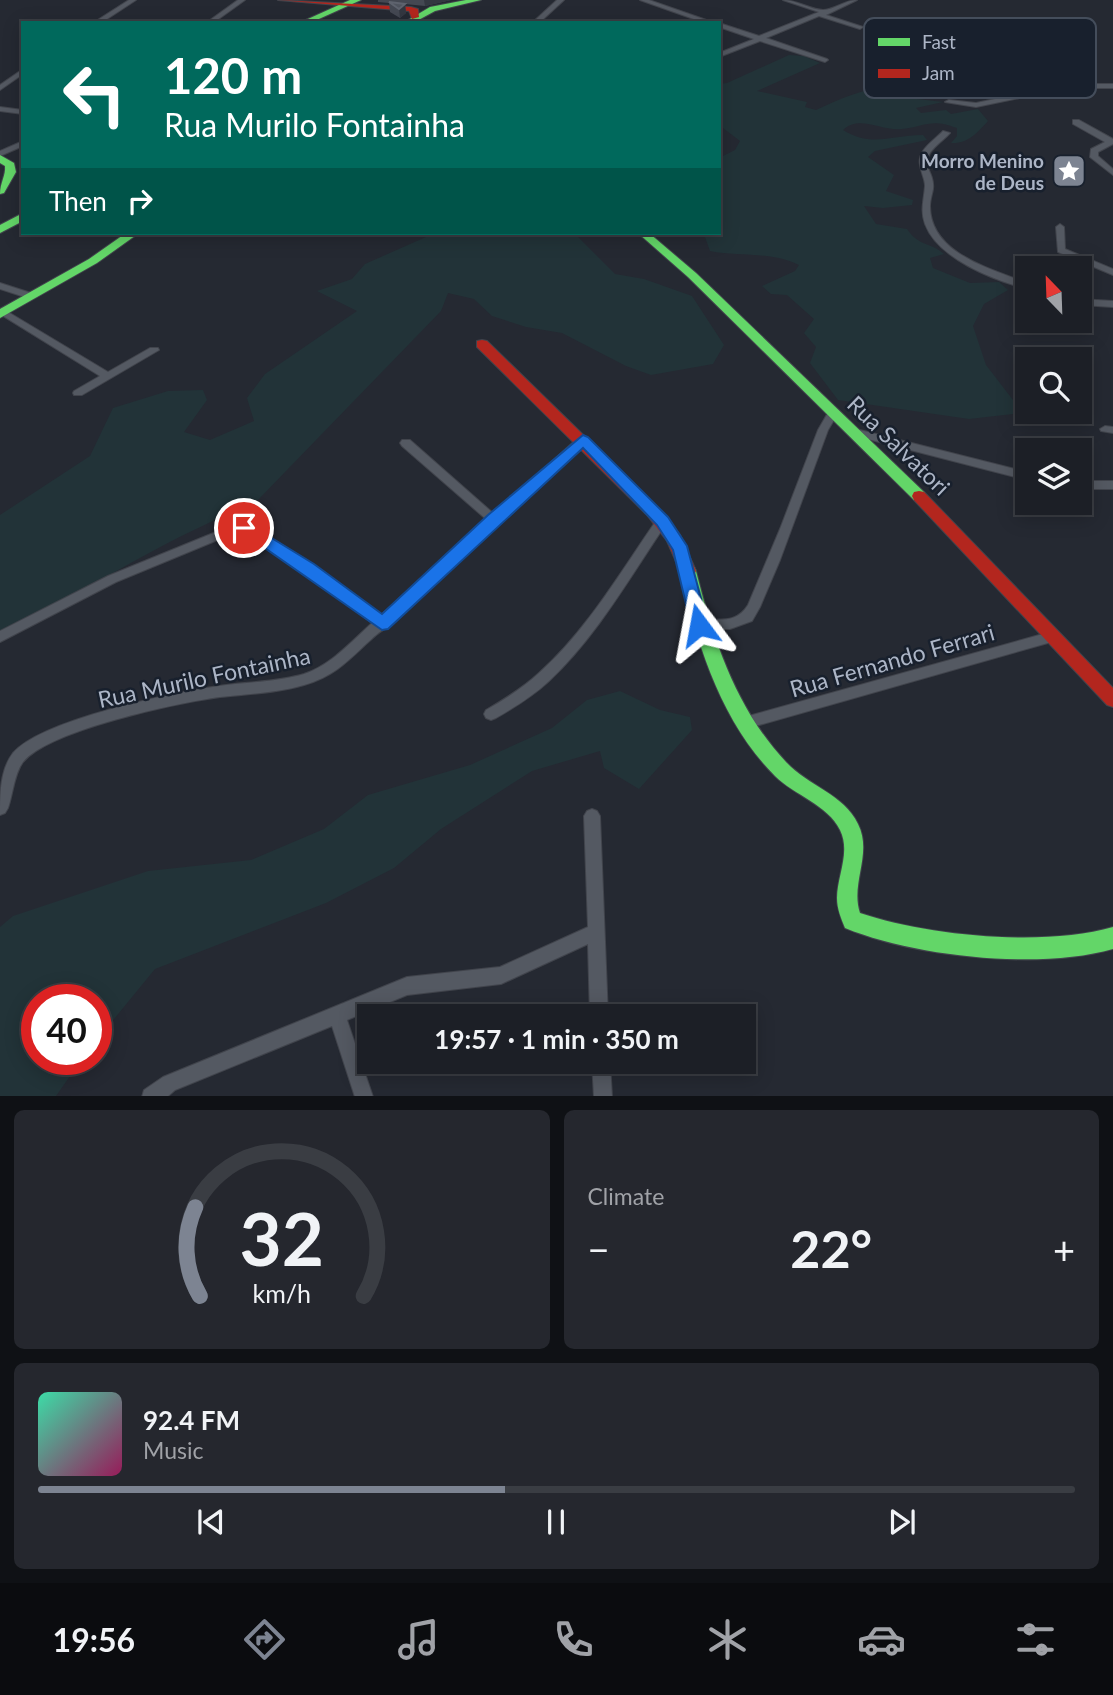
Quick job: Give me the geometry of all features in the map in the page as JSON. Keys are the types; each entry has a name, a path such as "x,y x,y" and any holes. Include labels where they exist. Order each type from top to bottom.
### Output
{"main road":[{"path":"282,0 350,2 411,9 415,11 411,20"},
{"path":"411,20 433,9 477,0"},
{"path":"307,21 350,2"},
{"path":"0,156 9,165 11,172 0,191"},
{"path":"0,230 21,217"},
{"path":"1,313 93,261 130,235"},
{"name":"Rua Salvatori","path":"645,235 692,275 888,463 1050,637 1113,700"},
{"path":"482,344 583,440 662,521 681,550 699,625 745,723 787,776 831,806 848,825 857,844 846,911 857,925 892,934 1075,947 1113,938"}],"street":[{"path":"99,21 133,0"},
{"path":"212,21 242,0"},
{"path":"537,21 561,0"},
{"path":"643,0 706,21"},
{"path":"786,0 860,27"},
{"path":"831,0 845,4"},
{"path":"721,54 854,0"},
{"path":"721,26 825,60"},
{"path":"0,88 21,72"},
{"path":"13,78 21,79"},
{"path":"949,102 976,105 1010,98"},
{"path":"0,109 21,112"},
{"path":"1076,122 1111,143"},
{"path":"946,133 927,151 922,161 929,185 926,207 936,234 948,249 963,259 1015,281"},
{"path":"1111,143 1094,151 1094,157 1113,173"},
{"path":"0,156 21,144"},
{"path":"1060,227 1060,250 1113,272"},
{"path":"0,286 31,296"},
{"path":"1092,303 1113,304"},
{"path":"1,313 107,376"},
{"path":"78,393 153,349"},
{"path":"699,625 733,623 748,616 765,583 823,430 833,413"},
{"path":"856,433 1015,473"},
{"name":"Rua Murilo Fontainha","path":"0,808 19,758 33,744 50,736 158,704 215,692 306,681 331,668 583,440"},
{"path":"406,443 493,519"},
{"path":"1092,485 1113,485"},
{"path":"491,714 517,701 572,649 662,521"},
{"path":"0,637 111,579 237,527 281,549 382,624"},
{"name":"Rua Fernando Ferrari","path":"745,723 1050,637"},
{"path":"592,816 598,1004"},
{"path":"152,1096 179,1078 407,986 501,975 595,932"},
{"path":"337,1016 364,1096"},
{"path":"602,1074 603,1096"}],"shaded area":[{"path":"789,55 804,56 820,63 757,91 807,102 805,107 816,110 864,91 864,98 909,98 943,102 916,108 921,113 946,110 951,114 978,109 988,121 972,137 957,143 951,143 957,136 957,128 941,124 895,129 864,123 850,125 843,130 863,138 923,135 927,140 875,151 868,157 894,175 886,191 913,200 912,205 883,208 864,206 876,224 907,229 916,239 944,254 930,258 933,268 970,283 999,282 1008,290 984,304 973,326 986,365 1013,400 1013,414 969,419 838,400 810,363 816,347 804,333 814,319 787,295 771,294 762,286 795,271 799,265 767,256 710,251 702,235 721,235 721,157 735,150 740,141 721,127 721,84"},
{"path":"430,235 576,235 615,274 644,279 692,296 724,345 713,364 651,375 626,366 562,333 526,327 492,316 474,299 448,293 441,311 256,502 189,532 125,566 0,642 0,515 90,456 113,408 168,391 203,390 207,400 184,432 210,440 254,421 247,398 265,374 357,311 317,291 352,279 365,264"},
{"path":"620,691 660,710 690,717 692,730 639,789 604,768 600,751 532,771 441,829 394,868 326,903 155,969 112,1021 112,984 21,984 21,1075 71,1075 56,1096 0,1096 0,927 13,916 148,871 251,860 324,829 368,795 470,765 552,728 587,700"}],"building":[{"path":"389,2 405,4 399,9"}],"traffic: fast":[{"path":"308,21 357,0"},
{"path":"411,21 433,9 477,0"},
{"path":"0,158 10,165 11,172 0,191"},
{"path":"0,230 21,217"},
{"path":"0,314 93,261 130,235"},
{"path":"645,235 692,275 919,496"},
{"path":"688,571 711,651 746,726 781,770 837,810 850,828 854,852 847,899 853,921 875,929 906,935 983,945 1060,947 1091,944 1113,938"}],"traffic: jam":[{"path":"282,0 411,9 415,11 415,17"},
{"path":"482,344 652,511 674,539 688,571"},
{"path":"919,496 1113,700"}],"place":[{"name":"Morro Menino de Deus","path":"1069,171"}],"route":[{"path":"244,528 309,568 382,624 493,519 583,440 662,521 681,550 699,625"}]}
